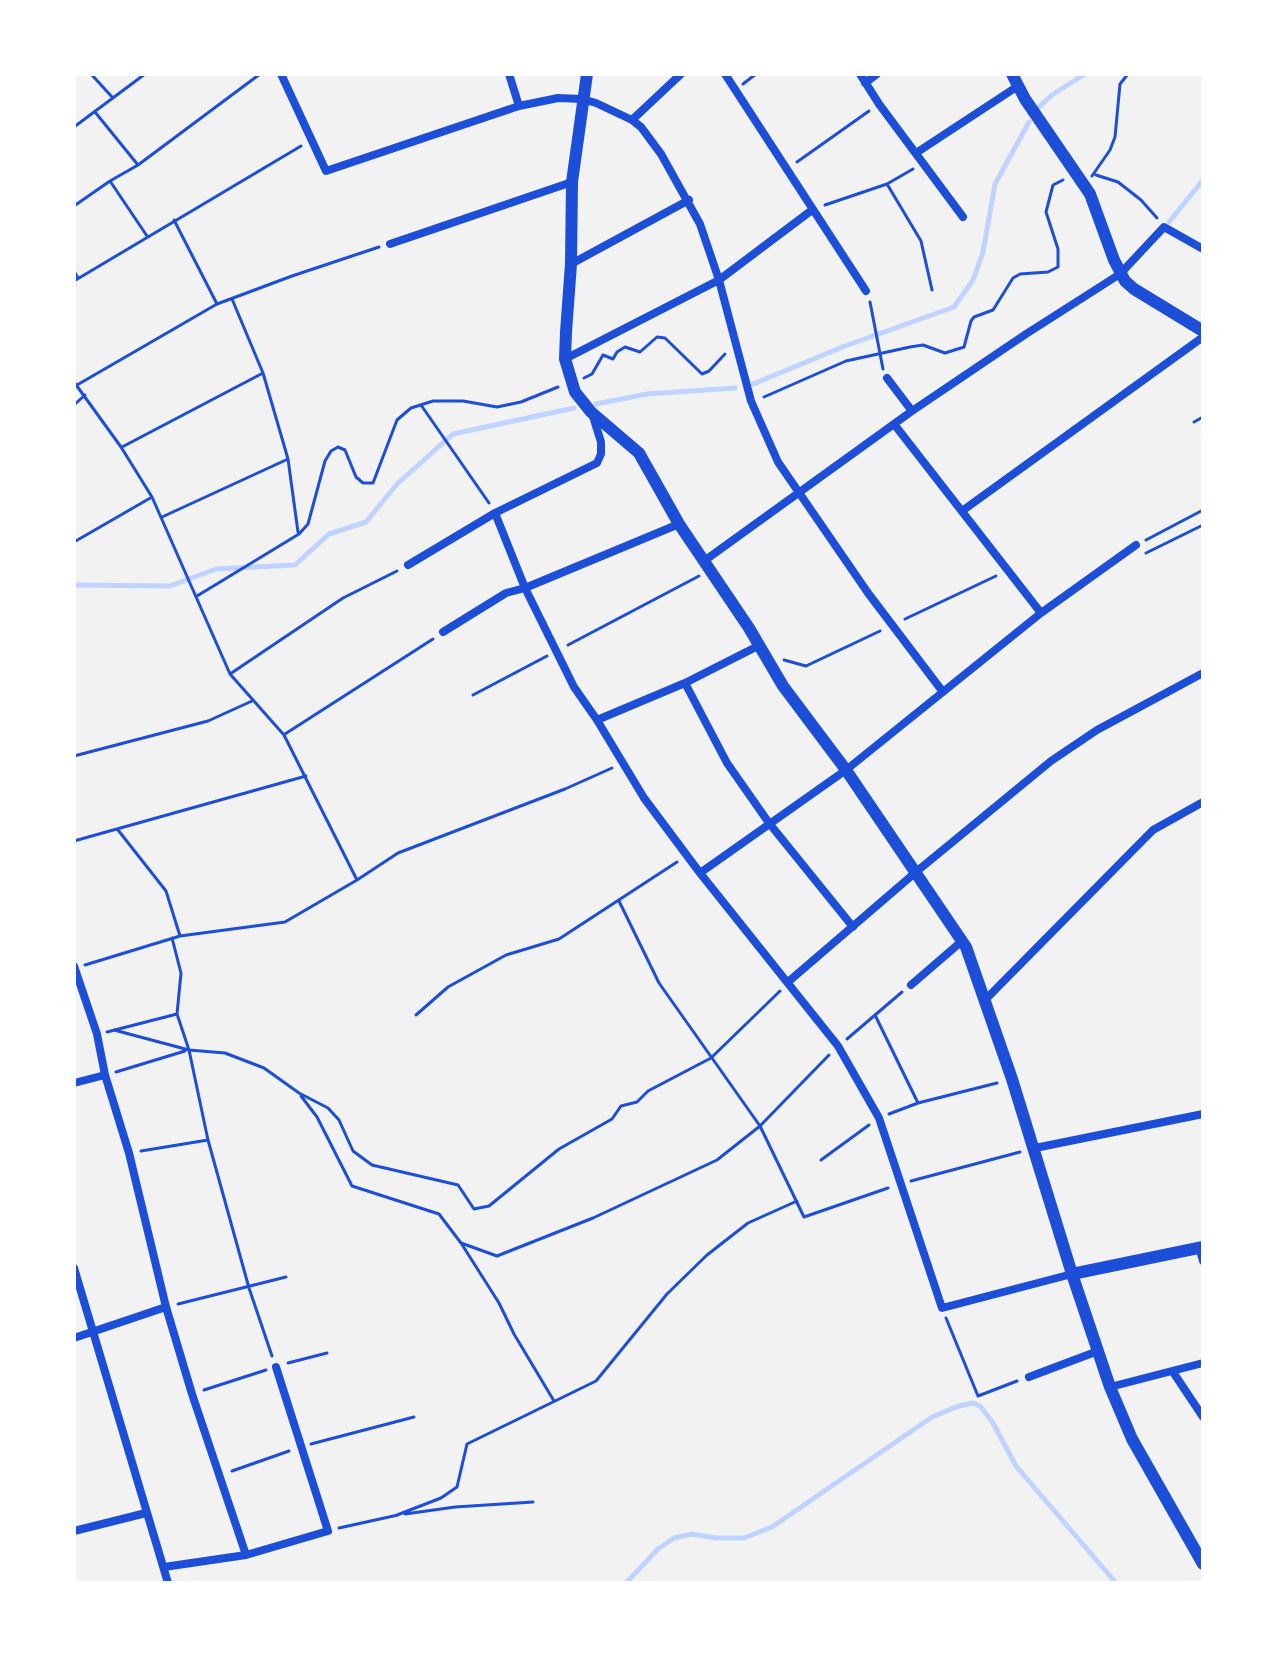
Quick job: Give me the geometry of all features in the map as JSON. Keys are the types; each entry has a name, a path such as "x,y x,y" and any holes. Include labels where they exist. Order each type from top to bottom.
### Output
{"street":[{"path":"281,74 326,171 519,106 558,98 582,99 632,120 648,135 689,200 710,250 751,401 763,432 797,491 868,593 943,692"},
{"path":"509,74 519,106"},
{"path":"587,74 572,182 565,359 575,392 591,412 639,453 679,524 794,701 846,770 962,941 986,999 1110,1387 1132,1439 1203,1564"},
{"path":"632,120 681,74"},
{"path":"725,74 866,291"},
{"path":"877,74 862,78 963,217"},
{"path":"1012,74 1085,177 1120,274 1134,289 1203,331"},
{"path":"916,153 1018,86"},
{"path":"390,244 572,182"},
{"path":"571,264 689,200"},
{"path":"565,359 719,280 812,210"},
{"path":"707,566 797,491 1026,334 1120,274 1164,227 1203,249"},
{"path":"962,511 1203,337"},
{"path":"887,378 912,411"},
{"path":"408,565 495,513 597,463 601,442 591,412"},
{"path":"894,424 1041,613"},
{"path":"495,513 525,588 574,687 644,798 838,1046 879,1118 942,1308 1072,1274 1201,1247 1203,1261"},
{"path":"443,632 506,593 679,524"},
{"path":"700,873 846,770 1041,613 1136,545"},
{"path":"597,720 685,683 760,645"},
{"path":"788,982 1051,761 1097,730 1203,673"},
{"path":"685,683 727,763 769,823 853,927"},
{"path":"986,999 1153,830 1203,802"},
{"path":"911,985 962,941"},
{"path":"74,966 97,1034 166,1307 246,1555"},
{"path":"74,1083 105,1075"},
{"path":"1035,1148 1203,1114"},
{"path":"74,1268 168,1583"},
{"path":"74,1338 166,1307"},
{"path":"1029,1377 1098,1351"},
{"path":"1110,1387 1203,1363"},
{"path":"164,1567 246,1555 328,1531 276,1367"},
{"path":"1173,1372 1203,1417"},
{"path":"74,1531 146,1513"}],"path":[{"path":"91,74 113,98"},
{"path":"74,127 145,74"},
{"path":"74,206 138,165 260,74"},
{"path":"1085,177 1110,150 1115,137 1120,84 1128,74"},
{"path":"787,169 879,104"},
{"path":"95,112 138,165"},
{"path":"74,271 76,280 311,140"},
{"path":"812,210 887,184 924,163"},
{"path":"751,401 796,385 846,361 923,345 945,353 958,351 967,341 974,317 993,310 1013,278 1020,274 1048,272 1058,267 1058,249 1046,212 1053,185 1085,177 1118,182 1141,200 1164,227"},
{"path":"110,181 147,236"},
{"path":"887,184 921,241 932,290"},
{"path":"174,220 217,304"},
{"path":"357,880 284,735 230,674 152,497 75,383 217,304 390,244"},
{"path":"866,291 887,378"},
{"path":"232,299 263,373 288,459 299,534"},
{"path":"197,596 299,534 308,524 325,461 331,451 338,447 345,450 356,477 363,483 373,483 397,420 411,408 433,401 463,401 497,407 521,402 592,374 603,355 613,359 625,347 640,352 657,337 665,338 702,374 729,351 736,349"},
{"path":"121,447 263,373"},
{"path":"74,405 85,395"},
{"path":"421,405 495,513"},
{"path":"1194,422 1203,417"},
{"path":"162,517 288,459"},
{"path":"74,542 152,497"},
{"path":"1203,510 1136,545 1146,553 1203,525"},
{"path":"230,674 343,598 408,565"},
{"path":"473,695 707,566"},
{"path":"284,735 443,632"},
{"path":"74,756 208,721 252,701"},
{"path":"74,966 180,936 285,922 398,853 565,789 623,763"},
{"path":"74,841 306,776"},
{"path":"117,829 166,891 180,936"},
{"path":"416,1015 448,987 506,955 559,939 686,855"},
{"path":"619,901 659,983 760,1126 804,1217 902,1183 1035,1148"},
{"path":"172,938 181,973 177,1014 189,1050 208,1140 249,1288 276,1367"},
{"path":"114,1030 189,1050 225,1053 264,1068 299,1093 328,1108 339,1120 353,1151 372,1165 458,1185 474,1209 489,1206 559,1149 612,1119 621,1106 637,1102 648,1091 711,1058 788,982"},
{"path":"461,1243 497,1256 524,1247 717,1160 760,1126 838,1046 911,985"},
{"path":"97,1034 177,1014"},
{"path":"875,1015 918,1103"},
{"path":"105,1075 189,1050"},
{"path":"821,1160 879,1118 918,1103 1012,1079"},
{"path":"299,1093 317,1117 352,1186 439,1214 499,1303 554,1401"},
{"path":"129,1153 208,1140"},
{"path":"397,1515 441,1498 457,1487 467,1444 596,1381 667,1294 707,1255 748,1223 798,1201"},
{"path":"166,1307 286,1277"},
{"path":"942,1308 978,1396 1029,1377"},
{"path":"192,1394 327,1353"},
{"path":"220,1475 301,1447 414,1417"},
{"path":"328,1531 397,1515 455,1507 533,1502"}],"waterway":[{"path":"1039,107 1085,74"},
{"path":"753,384 845,346 954,307 973,280 983,252 995,184 1029,122"},
{"path":"1169,222 1203,180"},
{"path":"596,404 647,394 735,388"},
{"path":"74,585 170,586 216,569 295,565 329,534 366,522 397,484 453,434 574,408"},
{"path":"626,1583 658,1549 674,1538 692,1534 744,1538 772,1527 932,1417 973,1403 981,1407 993,1423 1016,1466 1116,1583"}]}
